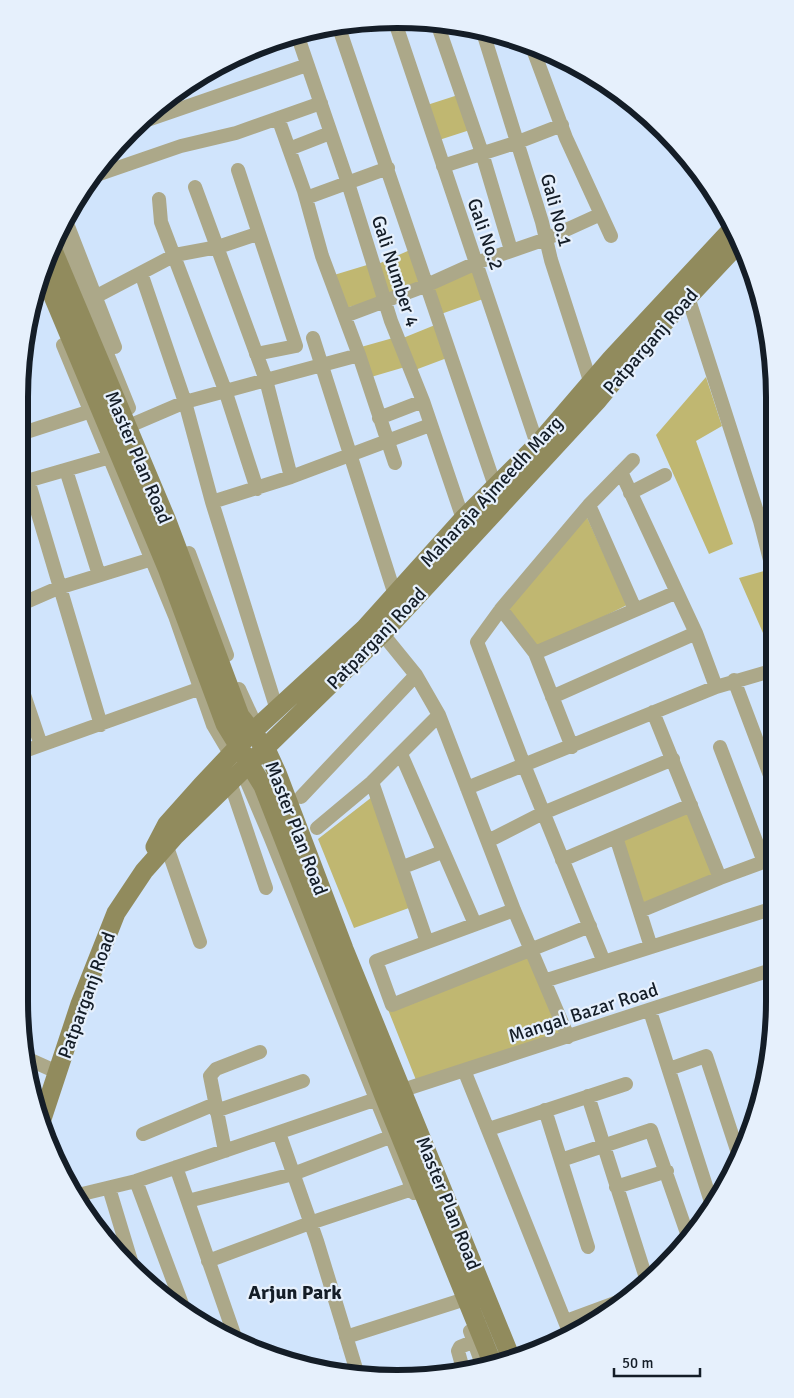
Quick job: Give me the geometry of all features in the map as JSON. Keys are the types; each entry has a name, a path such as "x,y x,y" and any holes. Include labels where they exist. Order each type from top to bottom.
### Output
{"main road":[{"name":"Maharaja Ajmeedh Marg","path":"245,740 277,710 377,627 395,595 463,519 496,486 540,452 594,392 728,235"},
{"name":"Patparganj Road","path":"594,392 640,349 734,248"},
{"name":"Master Plan Road","path":"56,257 167,521 240,716 245,740 240,773 267,796 380,1098 478,1340 490,1359"},
{"name":"Master Plan Road","path":"46,280 167,568 226,724 245,740 266,749 277,773 344,950 403,1090 509,1353"},
{"name":"Patparganj Road","path":"44,1111 116,913 144,871 166,844 266,749 540,452"},
{"name":"Patparganj Road","path":"144,871 167,824 245,740"}],"street":[{"name":"Gali No.2","path":"397,28 540,452"},
{"path":"440,30 482,153 511,250"},
{"path":"341,32 388,168 425,286 496,486"},
{"name":"Gali No.1","path":"485,38 594,392"},
{"name":"Gali Number 4","path":"298,41 348,182 385,302 423,402 463,519"},
{"path":"535,55 562,125 611,236"},
{"path":"155,117 307,64"},
{"path":"104,173 181,146 236,133 321,103"},
{"path":"278,118 306,198 322,256 359,355 386,441 395,463"},
{"path":"444,166 518,142 562,125"},
{"path":"288,149 330,133"},
{"path":"306,198 388,168"},
{"path":"238,170 296,346 256,354"},
{"path":"195,187 266,380 292,477"},
{"path":"159,199 161,222 225,390 257,489"},
{"path":"345,316 425,286 476,263 546,239 601,214"},
{"path":"42,293 152,559 214,725 245,740 243,700 69,228"},
{"path":"95,297 175,255 218,246 258,234"},
{"path":"62,244 139,422"},
{"path":"142,273 185,402 212,502 277,710"},
{"path":"688,297 766,544"},
{"path":"312,338 395,595"},
{"path":"139,422 185,402 225,390 321,367 359,355"},
{"path":"379,418 423,402"},
{"path":"28,431 91,411"},
{"path":"212,502 292,477 348,454 430,425"},
{"path":"28,481 110,457"},
{"path":"604,962 524,765 477,642 501,608 589,505 633,460"},
{"path":"66,470 99,575"},
{"path":"621,472 696,633 716,687"},
{"path":"630,493 665,476"},
{"path":"28,497 101,725"},
{"path":"589,505 635,609"},
{"path":"760,521 766,519"},
{"path":"28,601 58,588 152,559"},
{"path":"535,653 677,592"},
{"path":"501,608 535,653 572,747"},
{"path":"377,627 416,675 439,716 514,910 568,1037"},
{"path":"552,697 696,633"},
{"path":"467,788 734,680 766,672"},
{"path":"301,797 416,675"},
{"path":"734,680 766,765"},
{"path":"28,750 201,688"},
{"path":"653,712 720,878"},
{"path":"317,828 372,782 439,716"},
{"path":"28,718 41,745"},
{"path":"720,747 766,853"},
{"path":"402,754 442,852 475,924"},
{"path":"488,841 543,812 672,759"},
{"path":"240,773 266,888"},
{"path":"372,782 403,867 427,942"},
{"path":"562,860 691,805"},
{"path":"616,837 651,947"},
{"path":"166,844 200,942"},
{"path":"403,867 442,852"},
{"path":"640,911 766,861"},
{"path":"514,910 376,961 392,1005 590,926"},
{"path":"544,981 766,911"},
{"name":"Mangal Bazar Road","path":"82,1194 136,1181 279,1134 403,1090 766,972"},
{"path":"650,1011 710,1197"},
{"path":"225,1152 210,1080 212,1072 260,1052"},
{"path":"669,1069 706,1056 736,1147"},
{"path":"33,1061 57,1072"},
{"path":"464,1070 568,1328"},
{"path":"143,1134 216,1107 303,1081"},
{"path":"489,1129 626,1084"},
{"path":"588,1096 645,1275"},
{"path":"380,1098 390,1137 459,1302 478,1340 481,1360"},
{"path":"545,1110 588,1247"},
{"path":"561,1160 651,1130 667,1170 686,1231"},
{"path":"279,1134 310,1222 356,1368"},
{"path":"188,1202 293,1174 390,1137"},
{"path":"176,1167 233,1332"},
{"path":"616,1187 667,1170"},
{"path":"136,1181 180,1300"},
{"path":"109,1188 129,1255"},
{"path":"208,1261 310,1222 412,1189"},
{"path":"346,1337 459,1302"},
{"path":"462,1364 458,1351 460,1347 478,1340"}],"shaded area":[{"path":"458,95 470,130 439,140 427,105"},
{"path":"410,250 421,285 386,297 378,264"},
{"path":"367,265 378,299 346,308 334,275"},
{"path":"473,271 483,299 441,314 432,285"},
{"path":"435,325 447,358 415,370 403,338"},
{"path":"393,338 405,367 371,377 361,347"},
{"path":"706,377 722,426 696,441 733,544 709,554 656,435"},
{"path":"585,513 627,605 535,651 502,604"},
{"path":"766,571 766,640 739,578"},
{"path":"372,797 417,905 354,928 318,839"},
{"path":"689,811 716,876 642,903 621,839"},
{"path":"531,949 568,1037 418,1085 387,1007"}],"district":[{"name":"Arjun Park","path":"295,1292"}]}
